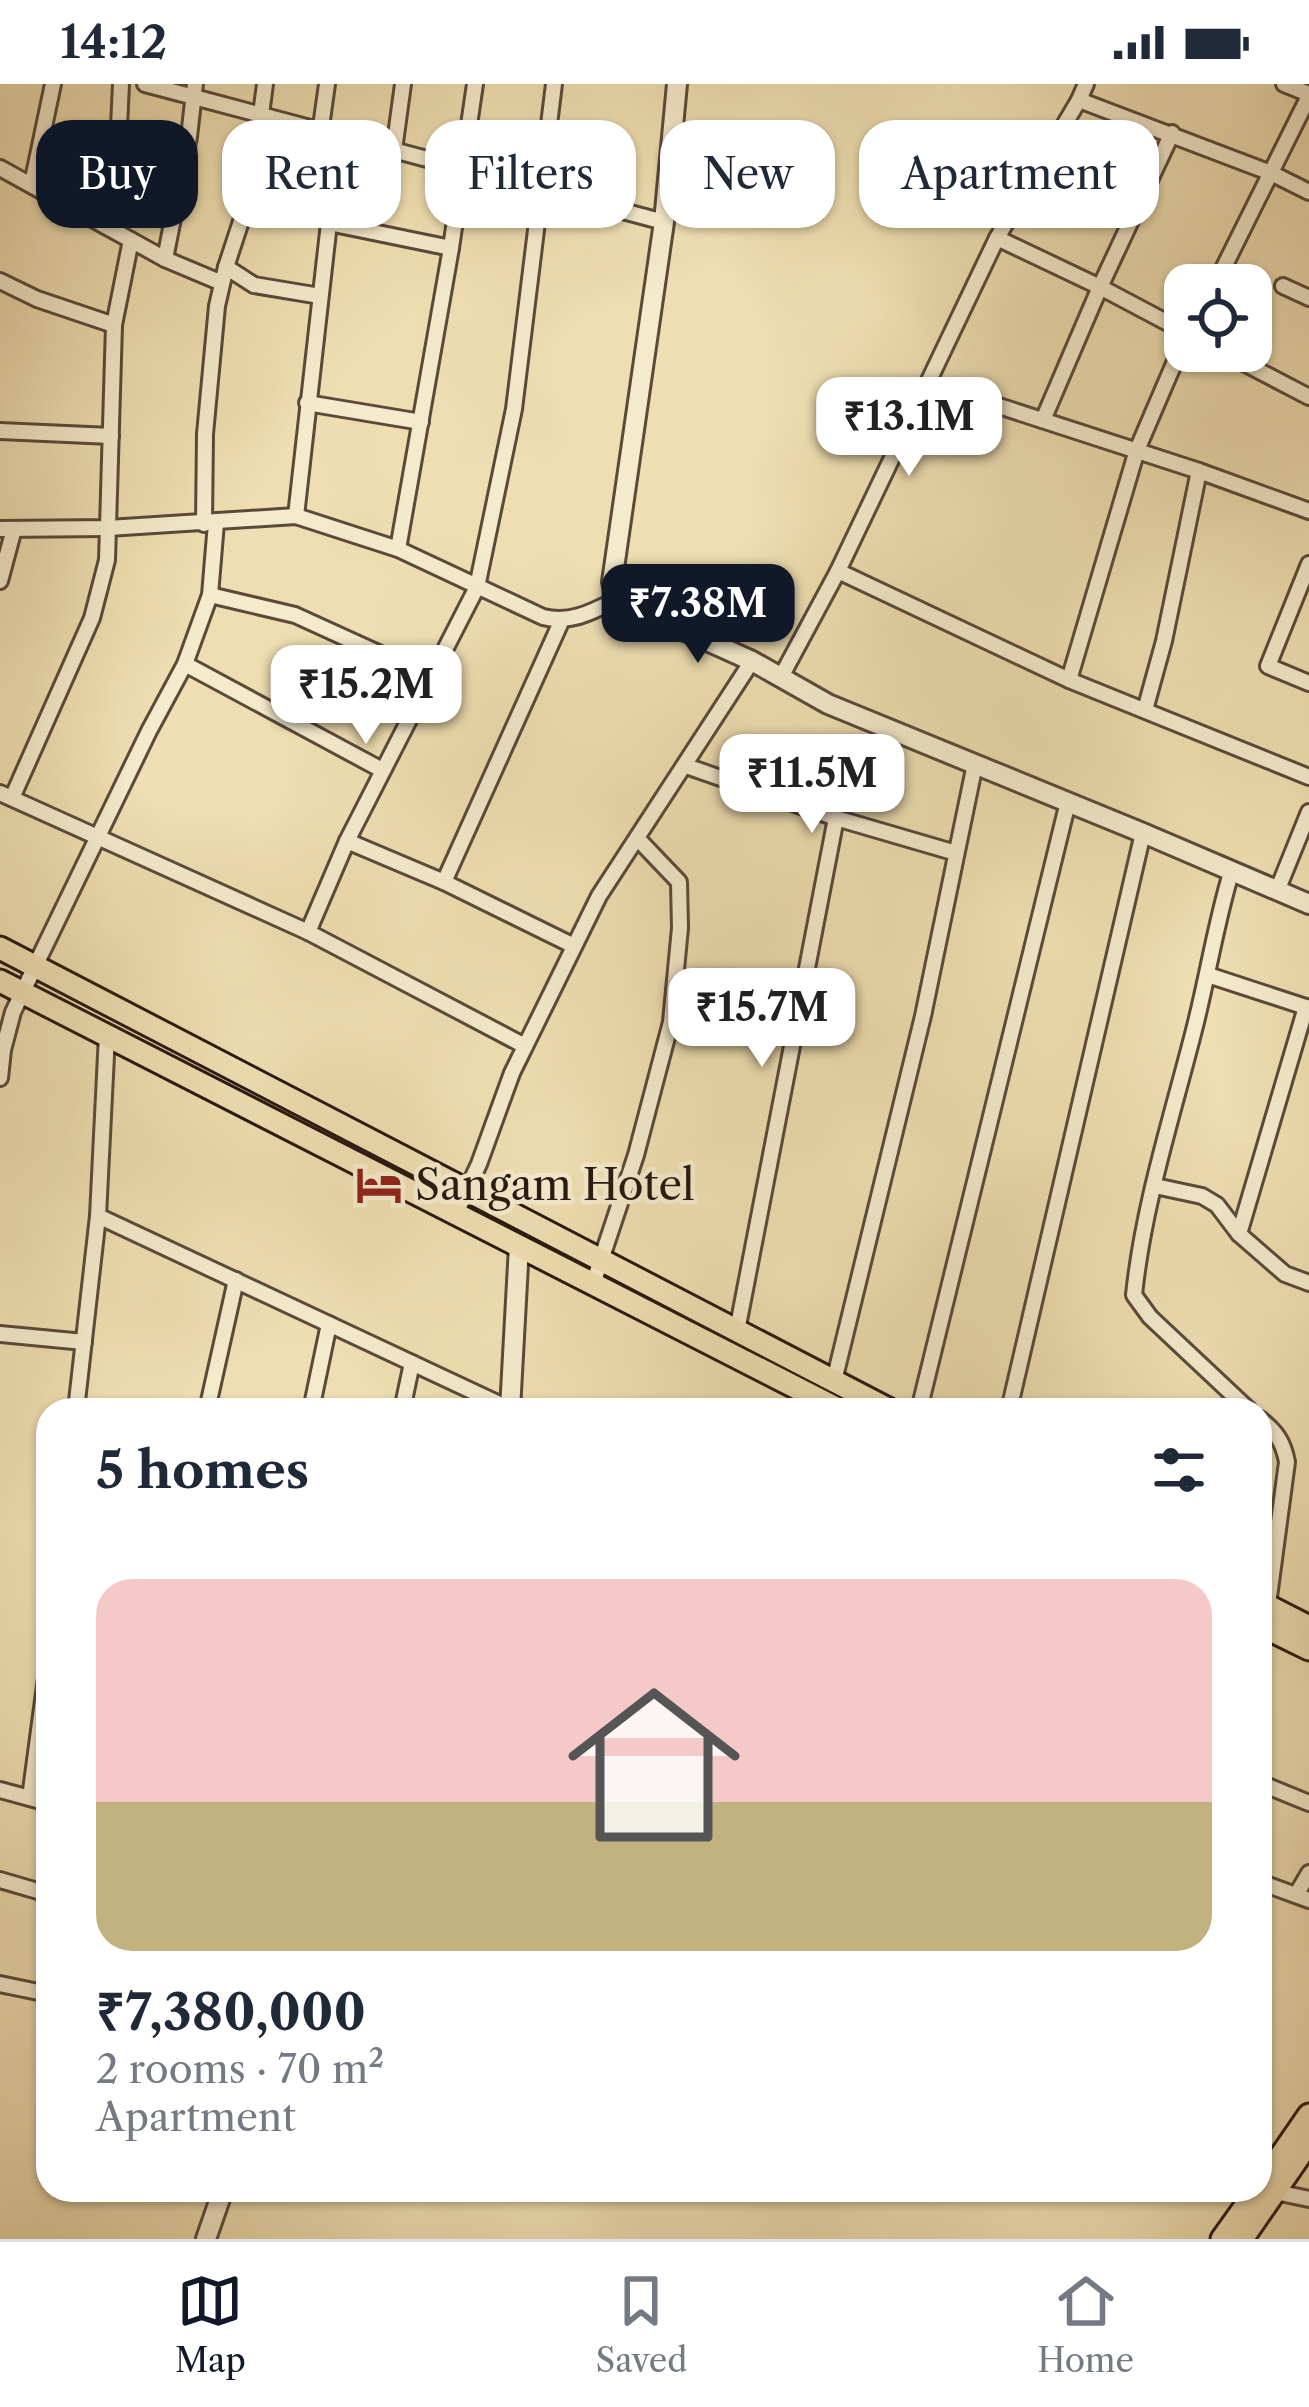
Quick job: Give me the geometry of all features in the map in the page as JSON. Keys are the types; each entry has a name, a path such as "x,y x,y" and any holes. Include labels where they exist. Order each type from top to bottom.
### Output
{"main road":[{"path":"0,948 867,1398"},
{"path":"0,981 816,1398"},
{"path":"1272,1618 1309,1628"},
{"path":"1272,1622 1309,1649"},
{"path":"1272,2175 1309,2116"},
{"path":"1272,2180 1309,2142"},
{"path":"1222,2239 1252,2202"},
{"path":"1242,2239 1258,2202"}],"street":[{"path":"32,184 53,84"},
{"path":"119,120 121,84"},
{"path":"145,84 195,91 277,120"},
{"path":"0,1078 13,1012 185,664 210,595 205,434 217,305 251,191 265,84"},
{"path":"322,120 327,84"},
{"path":"398,120 403,84"},
{"path":"470,120 475,84"},
{"path":"550,120 554,84"},
{"path":"674,120 677,84"},
{"path":"781,677 838,571 997,238 1086,84"},
{"path":"1225,264 1309,95 1284,84"},
{"path":"165,259 195,91"},
{"path":"1079,100 1271,172 1309,192"},
{"path":"1043,420 1172,133"},
{"path":"0,168 36,186"},
{"path":"109,228 165,259 254,285 320,296"},
{"path":"296,516 328,228"},
{"path":"353,228 451,248"},
{"path":"398,549 454,228"},
{"path":"308,932 346,841 477,587 514,409 538,228"},
{"path":"616,600 612,582 663,228"},
{"path":"997,238 1164,323"},
{"path":"130,240 113,325 107,560 92,618 6,795 308,932 525,1046"},
{"path":"0,281 113,325"},
{"path":"1283,286 1309,298"},
{"path":"1069,680 1137,450 1170,372"},
{"path":"1261,372 1309,397"},
{"path":"928,382 1309,511"},
{"path":"307,403 421,422"},
{"path":"0,431 111,436"},
{"path":"1145,710 1164,641 1198,471"},
{"path":"0,580 7,529 296,516 398,549 561,622 616,600"},
{"path":"1309,564 1268,666 1309,683"},
{"path":"838,571 1069,680 1309,777"},
{"path":"210,595 295,615 430,677"},
{"path":"616,600 752,661 828,704 1309,904"},
{"path":"444,882 561,622"},
{"path":"456,1214 512,1073 599,896 752,661"},
{"path":"185,664 382,770"},
{"path":"834,1381 922,1016 975,764"},
{"path":"686,766 956,853"},
{"path":"922,1398 1068,802"},
{"path":"1277,891 1309,812"},
{"path":"737,1330 836,818"},
{"path":"1012,1398 1143,833"},
{"path":"593,1284 636,1154 671,1022 680,882 638,839"},
{"path":"346,841 444,882 574,946"},
{"path":"1232,873 1155,1186 1134,1295 1150,1317 1236,1398"},
{"path":"1208,975 1307,1007 1239,1234"},
{"path":"77,1398 98,1216 107,1035"},
{"path":"1155,1186 1202,1196 1216,1204 1239,1234 1285,1274 1309,1283"},
{"path":"98,1216 485,1398"},
{"path":"511,1398 518,1246"},
{"path":"210,1398 236,1280"},
{"path":"314,1398 329,1324"},
{"path":"0,1334 84,1342"},
{"path":"405,1398 412,1363"},
{"path":"1272,1432 1283,1443 1287,1462 1272,1558"},
{"path":"30,1798 36,1753"},
{"path":"1272,1788 1309,1803"},
{"path":"0,1790 36,1800"},
{"path":"1272,1886 1303,1898 1309,1873"},
{"path":"0,1880 36,1890"},
{"path":"0,1984 36,1992"},
{"path":"1272,2191 1309,2199"},
{"path":"206,2239 220,2202"}],"place":[{"name":"Sangam Hotel","path":"379,1185"}]}
